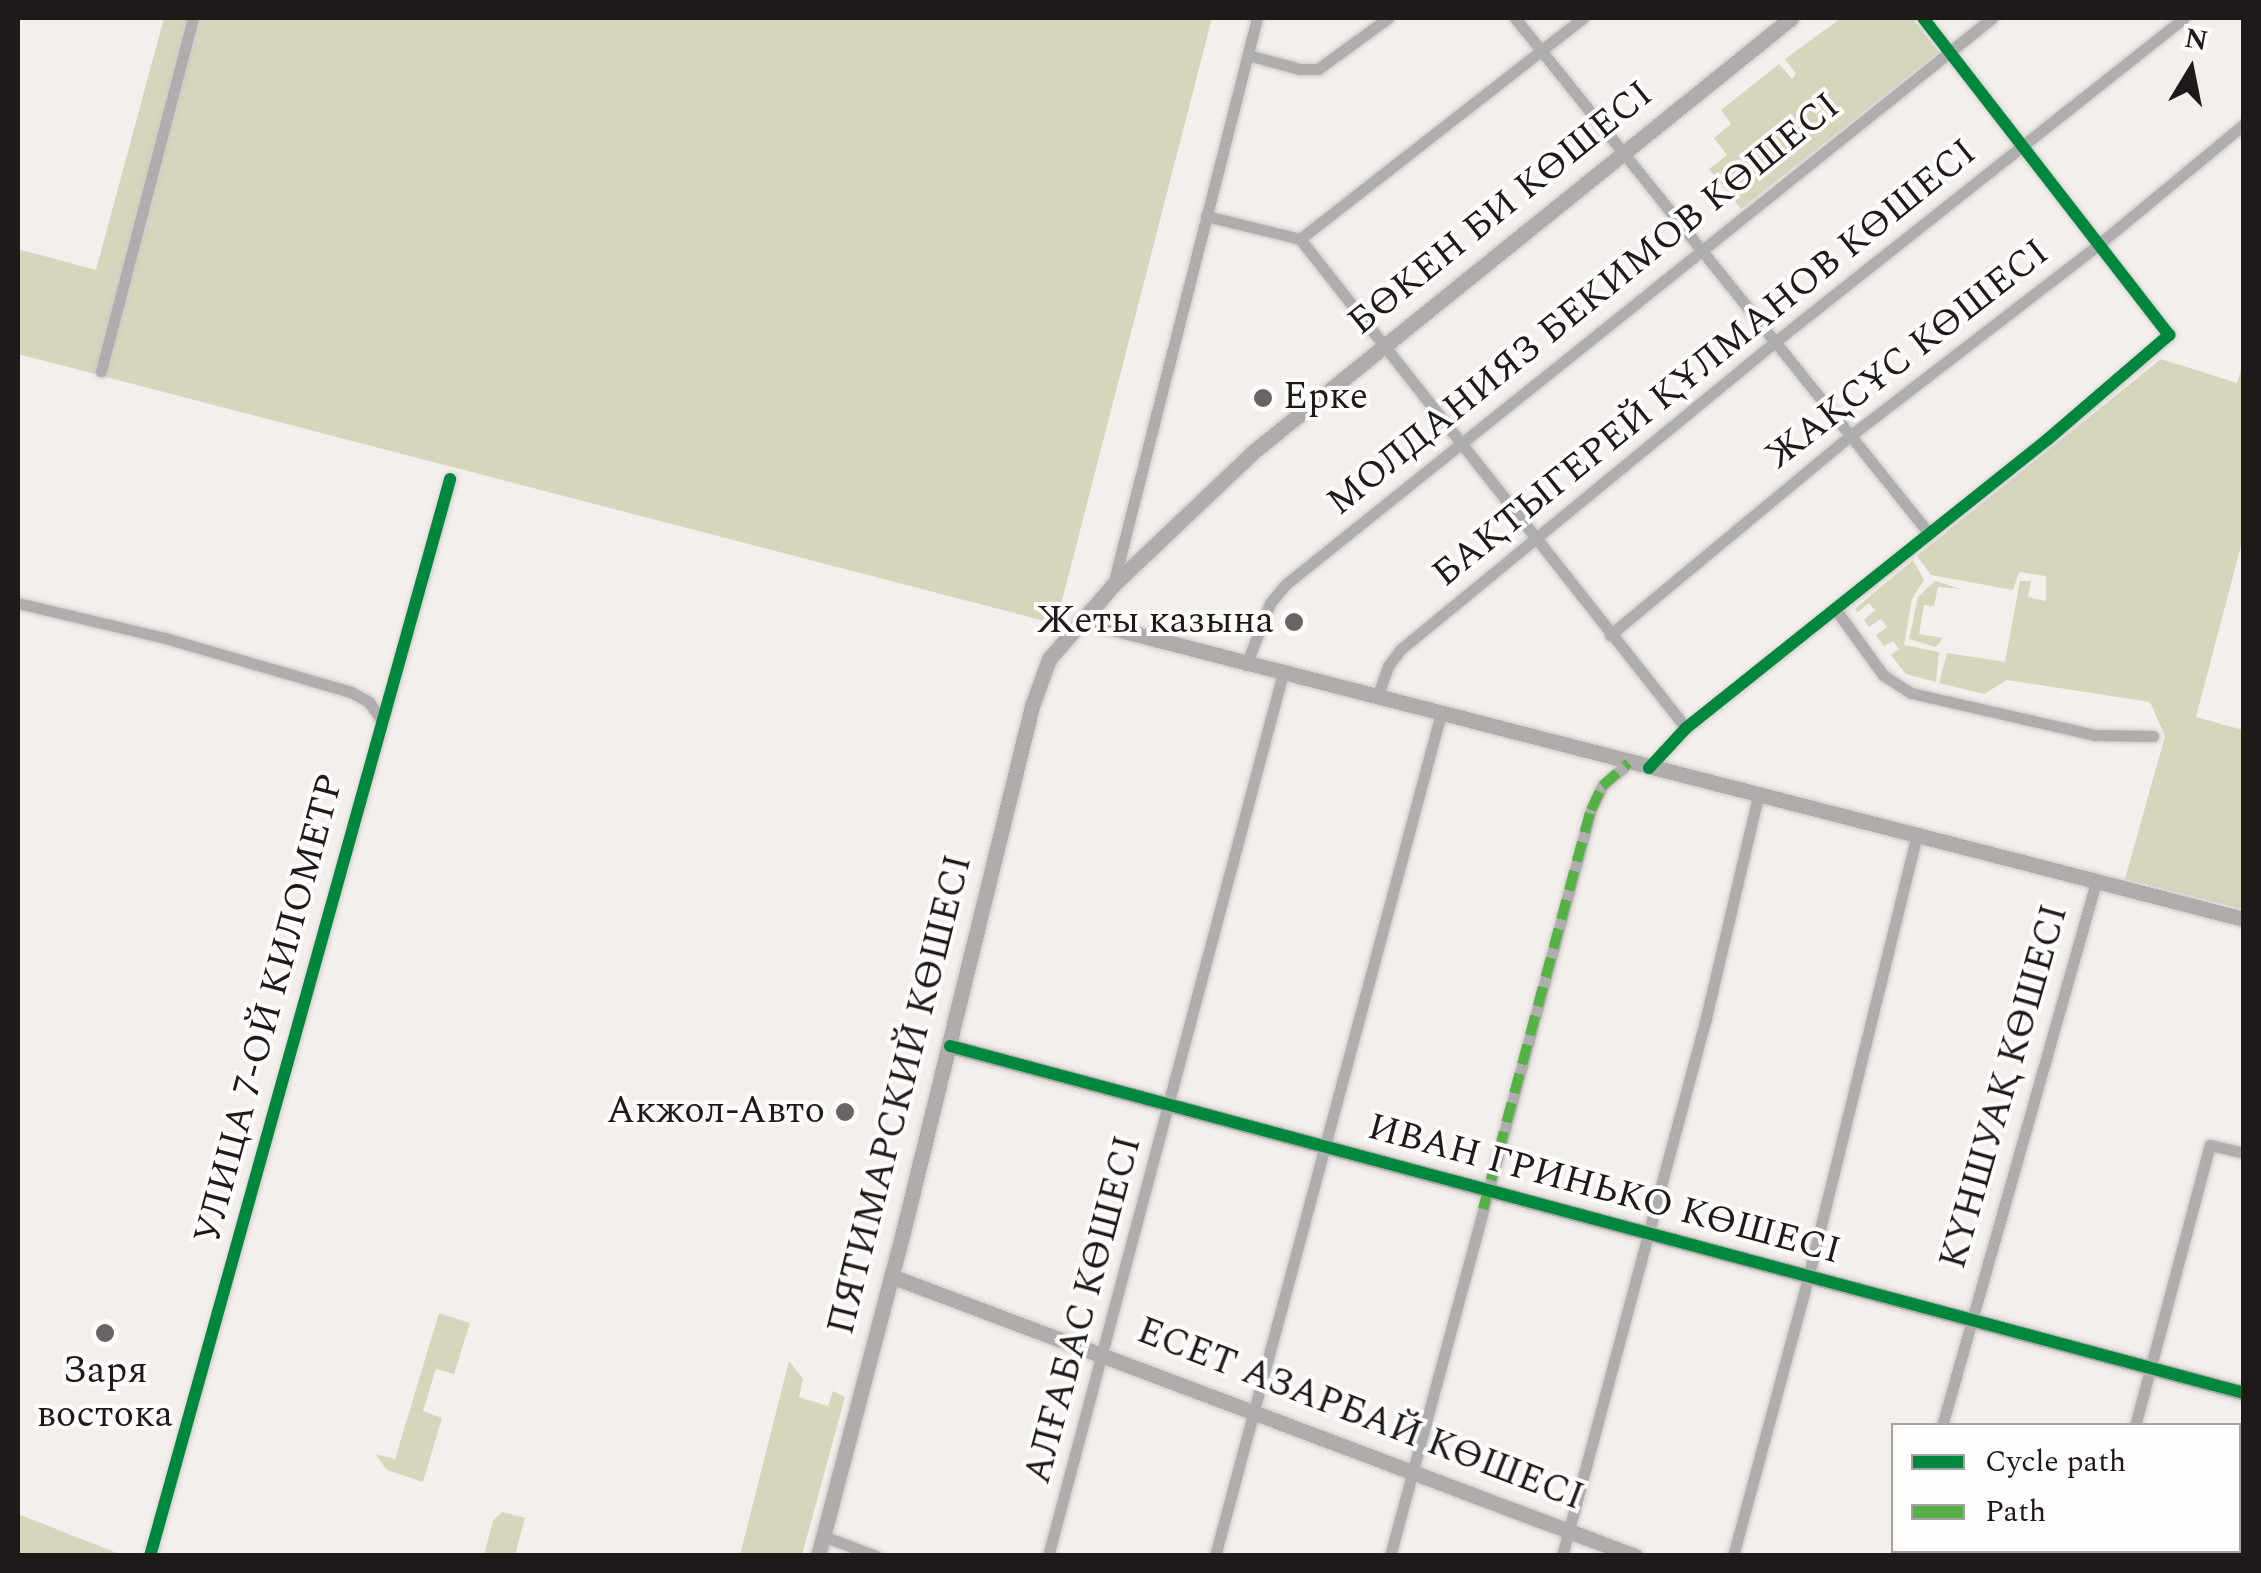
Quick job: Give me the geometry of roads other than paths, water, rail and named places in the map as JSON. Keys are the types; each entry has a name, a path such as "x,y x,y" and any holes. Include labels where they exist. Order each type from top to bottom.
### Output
{"street":[{"path":"100,371 193,18"},
{"path":"1114,585 1258,18"},
{"path":"1248,55 1318,69 1388,18"},
{"path":"1515,18 1927,531"},
{"path":"1300,240 1583,18"},
{"name":"БӨКЕН БИ КӨШЕСІ","path":"1081,620 1219,481 1791,18"},
{"path":"1648,768 1686,728 1836,610 1927,531 2048,438 2169,335 1923,18"},
{"name":"МОЛДАНИЯЗ БЕКИМОВ КӨШЕСІ","path":"1246,665 1273,596 1992,18"},
{"name":"БАҚТЫГЕРЕЙ ҚҰЛМАНОВ КӨШЕСІ","path":"1377,697 1397,653 1776,341 2184,18"},
{"name":"ЖАҚСҰС КӨШЕСІ","path":"1610,635 1850,436 2098,244 2244,124"},
{"path":"1206,216 1300,240 1686,728"},
{"name":"УЛИЦА 7-ОЙ КИЛОМЕТР","path":"150,1556 380,718 450,478"},
{"path":"18,602 165,638 350,692 369,702 380,718"},
{"path":"1836,610 1883,675 1911,694 2095,735 2153,736"},
{"path":"1081,620 1916,838 2244,919"},
{"name":"ПЯТИМАРСКИЙ КӨШЕСІ","path":"818,1556 950,1046 1032,706 1054,653 1081,620"},
{"name":"АЛҒАБАС КӨШЕСІ","path":"1048,1556 1284,673"},
{"path":"1215,1556 1440,713"},
{"path":"1390,1556 1595,799 1628,762"},
{"path":"1562,1556 1706,1018 1758,797"},
{"path":"1734,1556 1809,1274 1916,838"},
{"name":"КҮНШУАҚ КӨШЕСІ","path":"1943,1423 2096,882"},
{"name":"ИВАН ГРИНЬКО КӨШЕСІ","path":"950,1046 1970,1316 2244,1393"},
{"path":"2136,1423 2210,1144 2244,1153"},
{"name":"ЕСЕТ АЗАРБАЙ КӨШЕСІ","path":"892,1276 1570,1528 1635,1556"},
{"path":"823,1536 876,1556"}],"place":[{"name":"Ерке","path":"1263,398"},
{"name":"Жеты казына","path":"1294,622"},
{"name":"Акжол-Авто","path":"845,1112"},
{"name":"Заря востока","path":"105,1333"}]}
